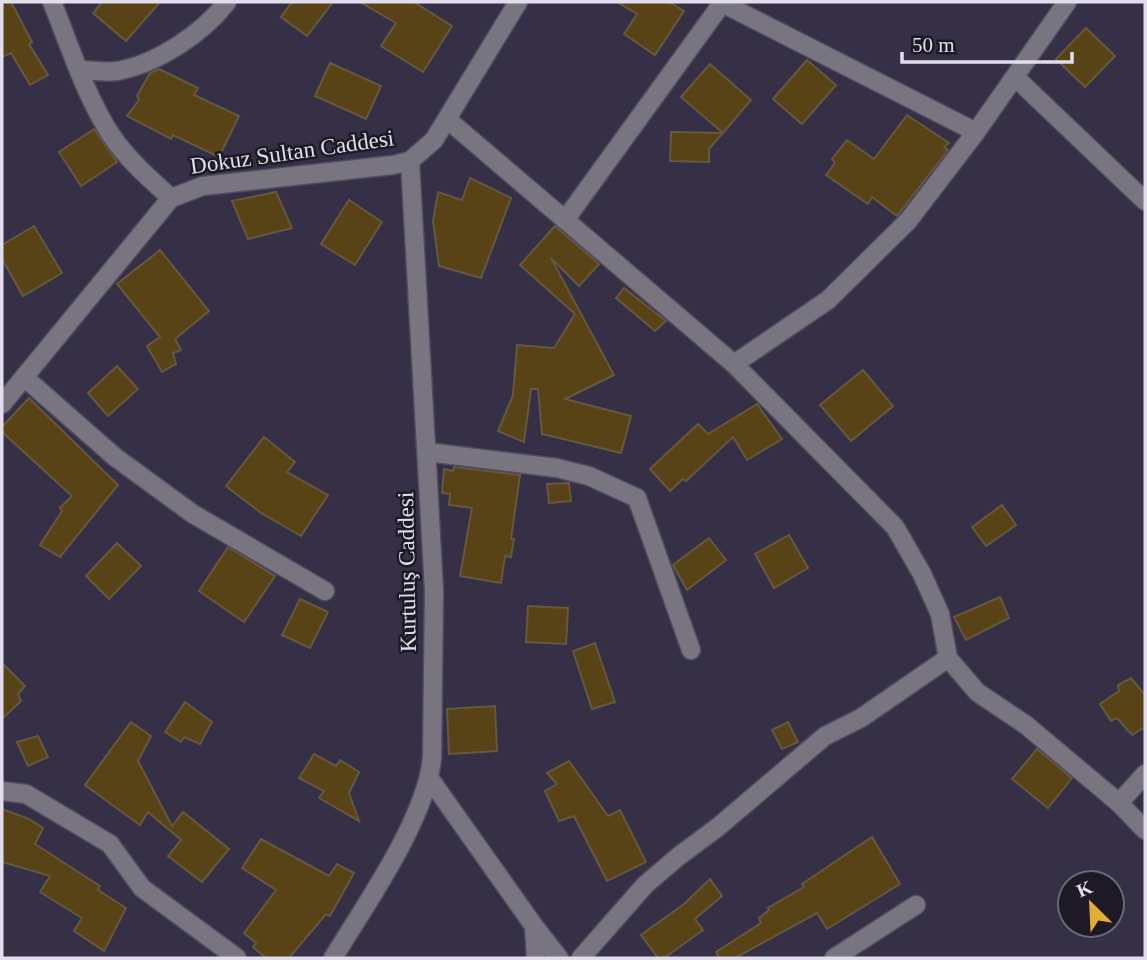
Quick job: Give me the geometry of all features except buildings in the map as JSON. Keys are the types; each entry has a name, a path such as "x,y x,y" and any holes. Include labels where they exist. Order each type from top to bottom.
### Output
{"street":[{"path":"52,2 79,70 113,137 135,165 171,198"},
{"path":"79,70 116,71 154,59 214,19 227,2"},
{"name":"Dokuz Sultan Caddesi","path":"2,404 171,198 203,186 393,166 410,161 423,152 447,120 518,2"},
{"path":"565,220 723,2 976,132"},
{"path":"734,364 828,300 908,221 976,132 1067,2"},
{"path":"1015,78 1145,201"},
{"path":"447,120 734,364 895,527 922,574 940,614 948,658 977,692 1026,725 1119,803 1145,831"},
{"name":"Kurtuluş Caddesi","path":"333,958 398,846 430,779 435,590 410,161"},
{"path":"25,378 115,457 193,514 325,591"},
{"path":"428,452 557,468 589,476 637,498 691,650"},
{"path":"581,958 645,885 678,856 718,827 825,736 861,718 948,658"},
{"path":"1119,803 1145,774"},
{"path":"430,779 559,958"},
{"path":"2,791 26,794 110,844 142,888 237,958"},
{"path":"834,958 916,905"},
{"path":"534,926 536,958"}]}
